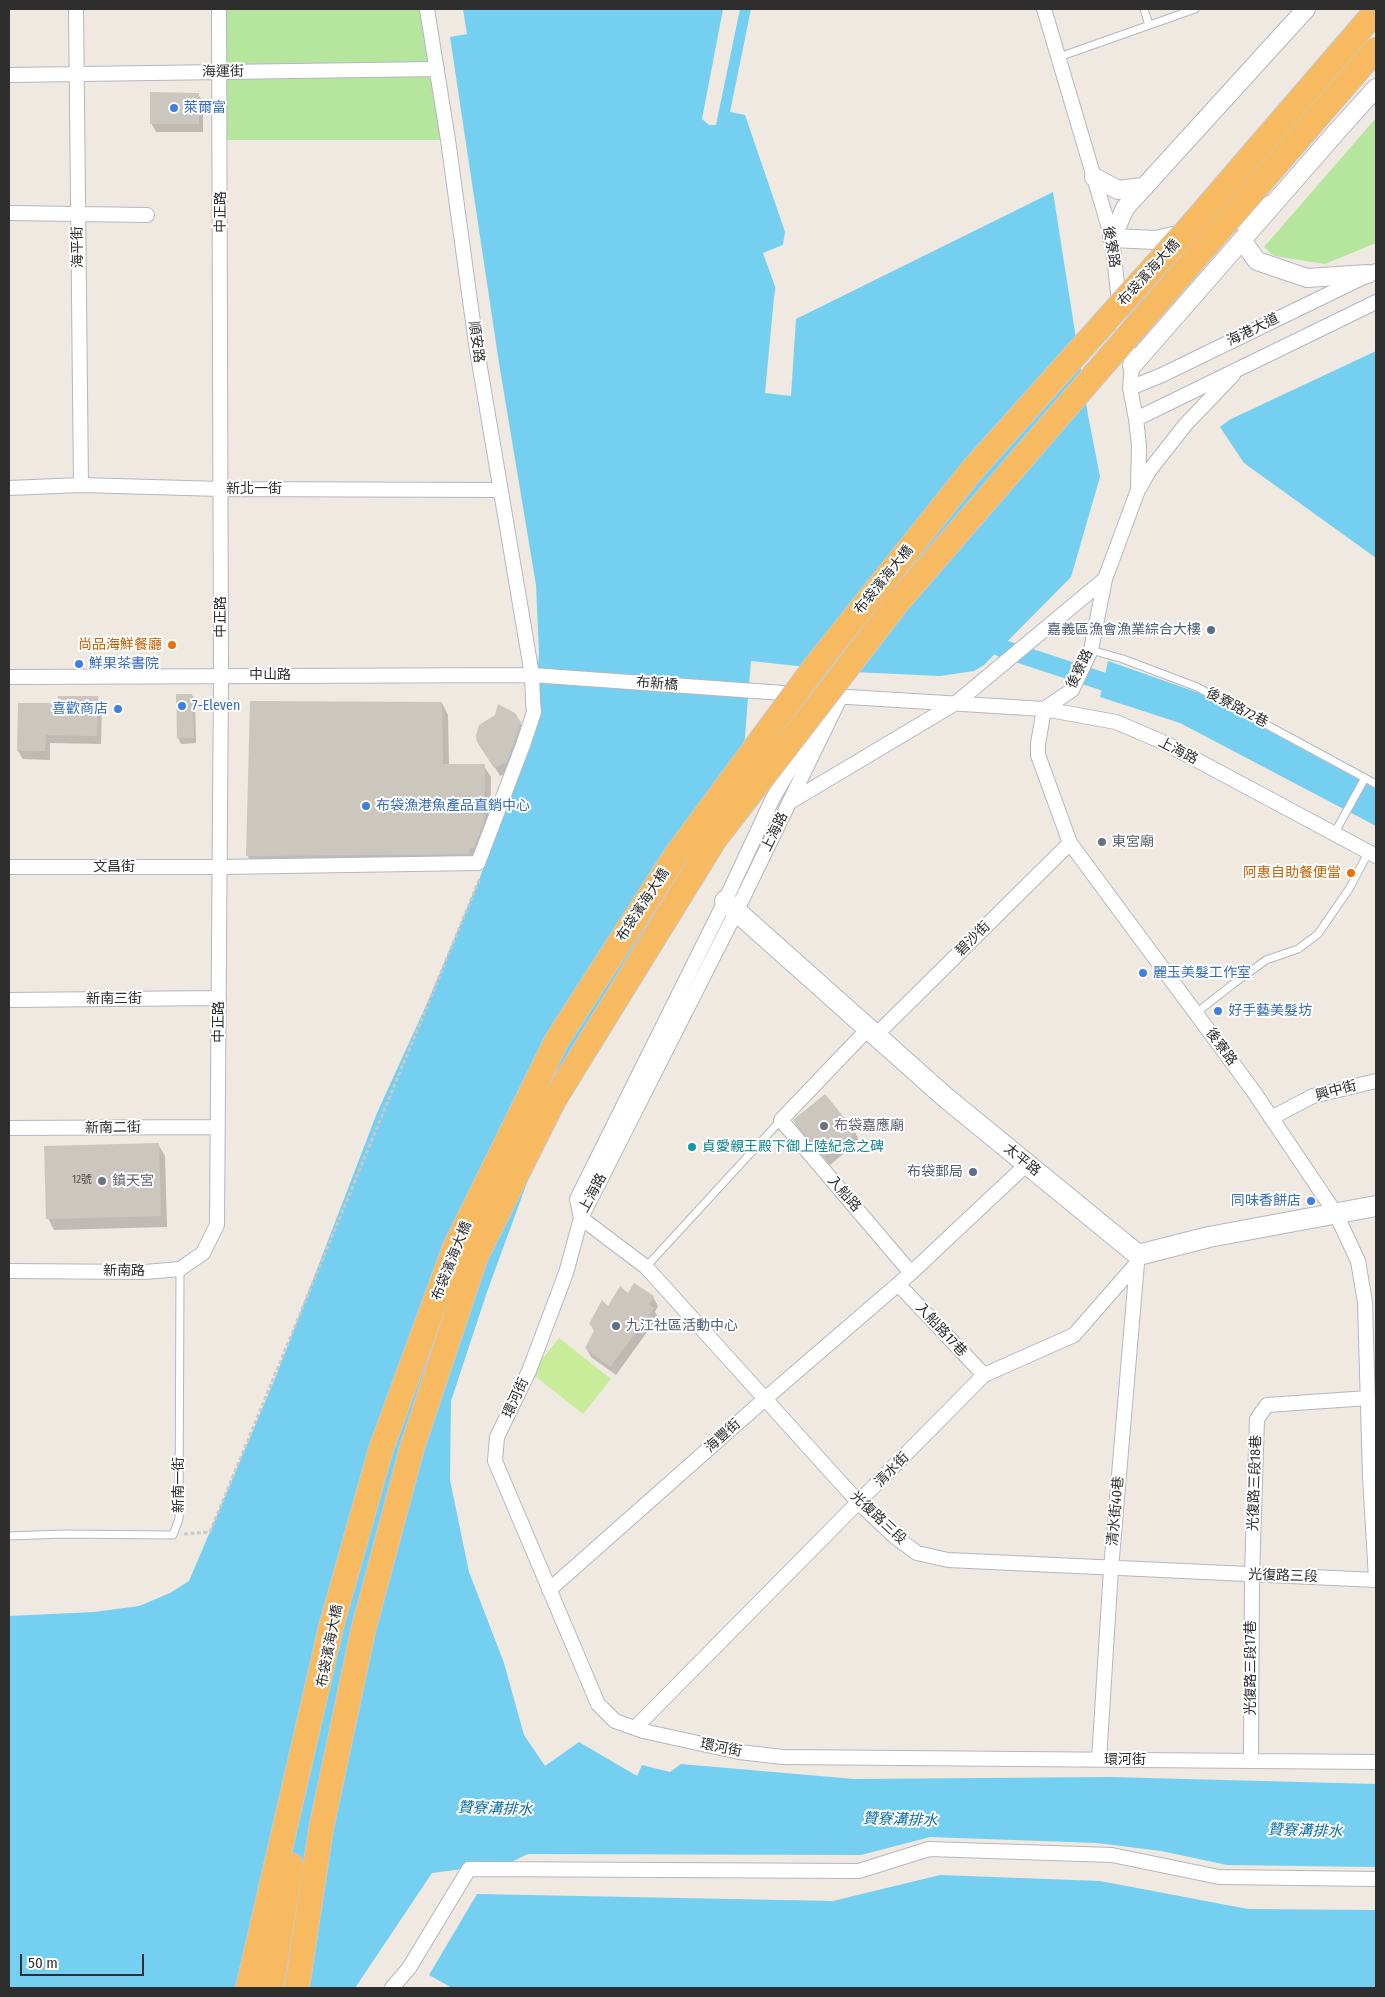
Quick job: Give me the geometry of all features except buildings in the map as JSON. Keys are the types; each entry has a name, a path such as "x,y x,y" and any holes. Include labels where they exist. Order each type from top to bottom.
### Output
{"highway":[{"name":"布袋濱海大橋","path":"271,1988 331,1627 381,1449 455,1247 557,1040 676,855 817,664 974,469 1190,227 1376,11"},
{"name":"布袋濱海大橋","path":"297,1988 321,1829 364,1630 412,1448 476,1256 554,1100 715,839 897,603 1376,49"},
{"path":"248,1988 331,1627"},
{"path":"312,1988 364,1630"}],"main road":[{"name":"太平路","path":"731,906 945,1097 1027,1164 1137,1259"},
{"path":"1137,1259 1209,1237 1376,1206"}],"street":[{"name":"海平街","path":"76,9 80,485"},
{"name":"中正路","path":"217,1225 221,675 219,9"},
{"name":"順安路","path":"427,9 499,490 532,674 534,712 478,863"},
{"name":"後寮路","path":"1044,9 1112,238 1121,321 1132,366 1130,388 1139,445 1138,490 1105,579 1091,650 1072,690 1044,709 1038,755 1070,843 1271,1118 1336,1214 1358,1261 1365,1302 1376,1579"},
{"path":"1274,203 1242,219 1156,240 1112,238 1124,208 1306,9"},
{"name":"海運街","path":"9,75 437,69"},
{"path":"1132,366 1376,88"},
{"path":"1094,177 1118,190 1143,187"},
{"path":"9,212 148,215"},
{"path":"1242,240 1257,262 1307,278 1372,272"},
{"name":"海港大道","path":"1130,388 1162,375 1372,272"},
{"name":"海港大道","path":"1136,419 1376,302"},
{"path":"1138,490 1149,471 1186,424 1241,368"},
{"name":"新北一街","path":"9,488 80,485 221,489 499,490"},
{"path":"790,802 956,703 1105,579"},
{"name":"中山路","path":"9,677 532,674"},
{"name":"布新橋","path":"532,674 783,693"},
{"name":"上海路","path":"783,693 1044,709 1116,722 1149,736 1372,855"},
{"name":"上海路","path":"581,1218 731,906 790,802 841,696"},
{"name":"上海路","path":"731,906 773,798 823,713 841,696"},
{"name":"碧沙街","path":"872,1032 1070,843"},
{"name":"文昌街","path":"9,866 220,867 478,863"},
{"name":"新南三街","path":"9,1000 219,998"},
{"path":"781,1120 872,1032"},
{"name":"興中街","path":"1271,1118 1313,1096 1376,1081"},
{"name":"入船路","path":"781,1120 911,1273"},
{"name":"新南二街","path":"9,1128 218,1127"},
{"path":"898,1284 1027,1164"},
{"name":"光復路三段","path":"581,1218 646,1268 766,1398 859,1503 894,1536 917,1553 948,1560 1111,1569 1376,1579"},
{"name":"環河街","path":"581,1218 566,1273 529,1371 497,1437 494,1460 598,1704 616,1721 635,1728 739,1752 783,1757 1376,1762"},
{"name":"新南路","path":"9,1271 145,1272 180,1269 203,1253 217,1225"},
{"name":"清水街","path":"635,1728 984,1375 1074,1335 1137,1259"},
{"name":"清水街40巷","path":"1099,1760 1111,1569 1137,1259"},
{"name":"海豐街","path":"549,1590 898,1284"},
{"name":"入船路17巷","path":"898,1284 984,1375"},
{"name":"光復路三段18巷","path":"1252,1575 1257,1419 1267,1404 1368,1398"},
{"name":"光復路三段17巷","path":"1251,1760 1252,1575"},
{"path":"392,1988 409,1968 469,1869 859,1871 929,1849 1112,1855 1219,1877 1376,1879"}],"lane":[{"path":"1144,9 1149,25"},
{"path":"1059,57 1196,9"},
{"name":"後寮路72巷","path":"1091,650 1123,659 1197,687 1376,784"},
{"path":"1334,835 1365,778"},
{"path":"1196,1013 1266,960 1298,949 1318,934 1372,855"},
{"path":"646,1268 781,1120"},
{"name":"新南一街","path":"173,1535 179,1519 180,1269"},
{"path":"9,1536 63,1534 173,1535"}],"path":[{"path":"173,1535 210,1532 481,875 478,863"}],"green space":[{"path":"218,9 420,9 448,140 220,140"},
{"path":"1376,118 1376,243 1325,264 1274,256 1264,247"},
{"path":"559,1338 611,1379 583,1414 531,1373"}],"water":[{"name":"贊寮溝排水","path":"463,9 751,9 730,112 745,115 785,232 774,297 765,393 791,396 796,319 1053,192 1088,415 1100,477 1071,577 984,665 974,671 940,676 853,672 751,661 742,774 536,1158 487,1292 451,1401 450,1480 469,1572 504,1663 524,1735 545,1766 579,1742 637,1776 642,1765 670,1772 681,1764 854,1779 1110,1777 1376,1784 1376,1867 1227,1865 1161,1851 1097,1843 930,1837 861,1855 528,1854 509,1863 432,1873 355,1988 9,1988 9,1616 94,1612 139,1606 170,1593 189,1581 276,1376 377,1113 429,999 481,875 534,712 539,653 536,585 499,363 450,37 467,34"},
{"path":"1376,351 1376,558 1244,463 1220,427 1231,419"},
{"path":"1108,661 1199,693 1376,789 1376,826 1180,723 1100,697"},
{"path":"940,1875 1100,1881 1248,1909 1376,1910 1376,1988 452,1988 429,1975 477,1894 833,1901"}],"pier":[{"path":"723,9 740,9 716,125 709,125 702,119"},
{"path":"785,244 777,292 763,253"}],"waterway":[{"path":"1001,648 1126,689"}],"place":[{"name":"萊爾富","path":"174,108"},
{"name":"嘉義區漁會漁業綜合大樓","path":"1211,630"},
{"name":"尚品海鮮餐廳","path":"172,645"},
{"name":"鮮果茶書院","path":"79,664"},
{"name":"7-Eleven","path":"182,706"},
{"name":"喜歡商店","path":"118,709"},
{"name":"布袋漁港魚產品直銷中心","path":"366,806"},
{"name":"東宮廟","path":"1102,842"},
{"name":"阿惠自助餐便當","path":"1351,873"},
{"name":"麗玉美髮工作室","path":"1143,973"},
{"name":"好手藝美髮坊","path":"1218,1011"},
{"name":"布袋嘉應廟","path":"824,1126"},
{"name":"貞愛親王殿下御上陸紀念之碑","path":"692,1147"},
{"name":"布袋郵局","path":"973,1172"},
{"name":"鎮天宮","path":"102,1181"},
{"name":"同味香餅店","path":"1311,1201"},
{"name":"九江社區活動中心","path":"616,1326"}]}
